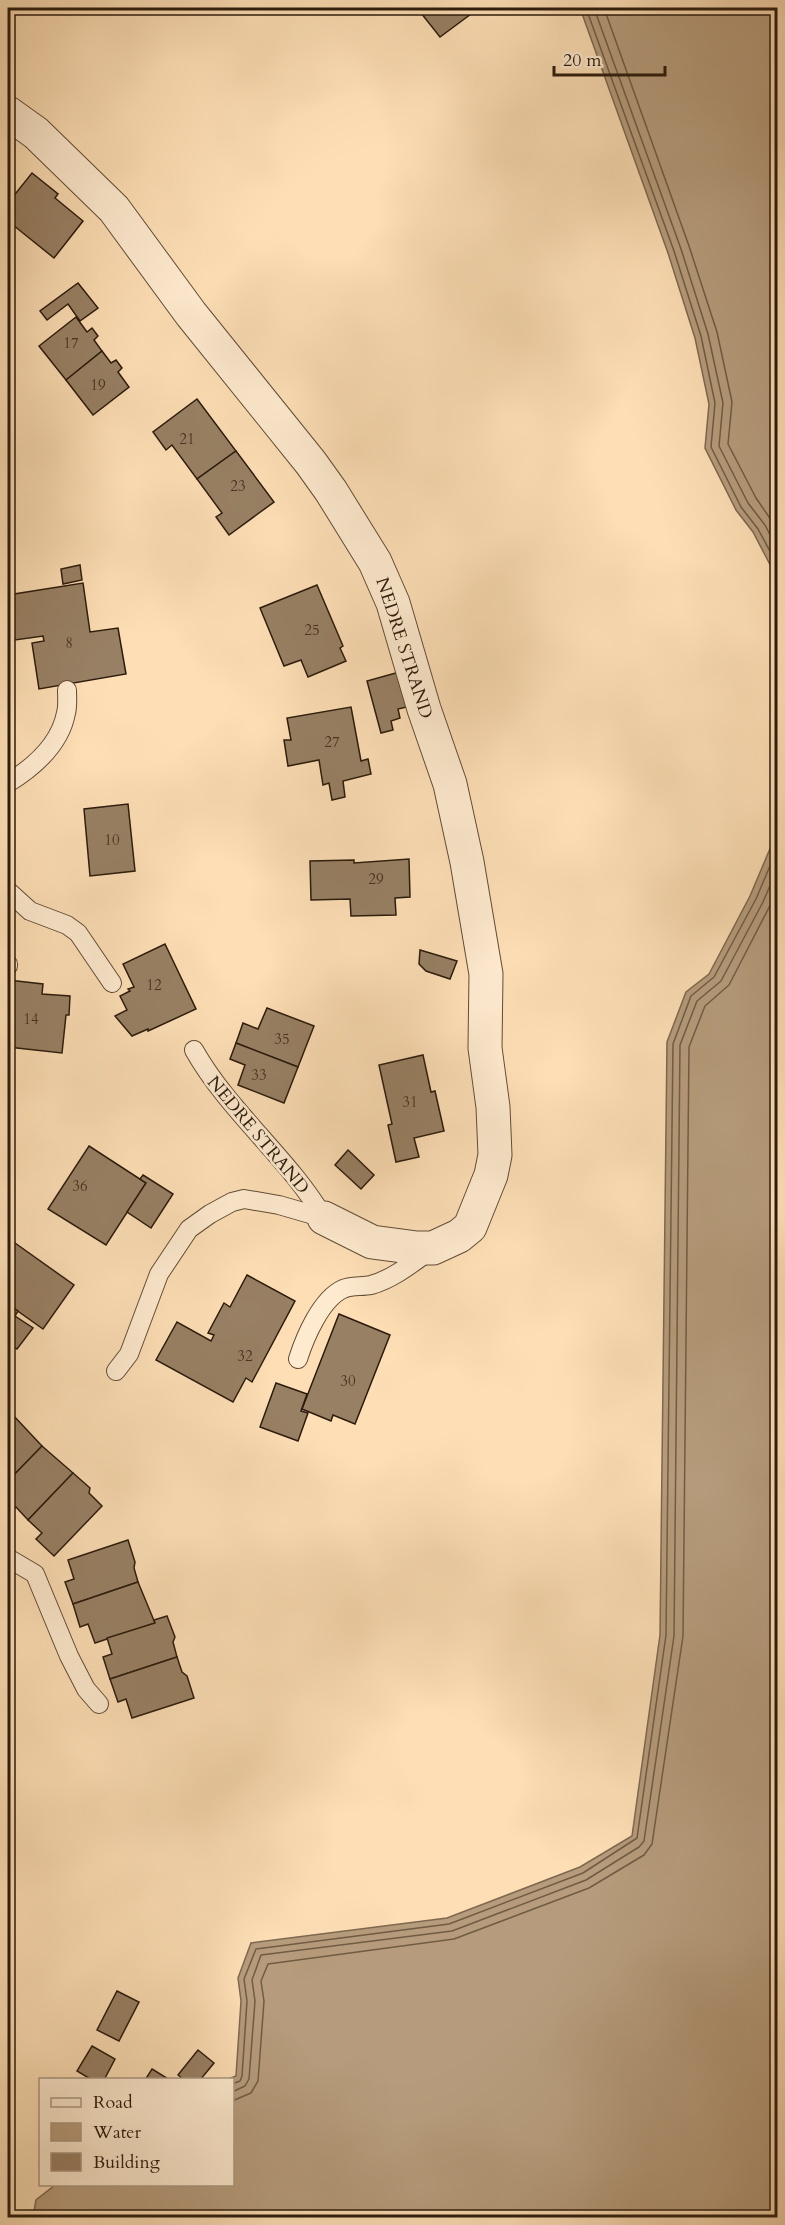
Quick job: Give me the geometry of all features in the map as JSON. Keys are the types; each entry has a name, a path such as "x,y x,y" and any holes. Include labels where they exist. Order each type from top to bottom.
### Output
{"street":[{"name":"NEDRE STRAND","path":"8,113 36,133 114,209 191,314 332,491 375,562 393,603 424,709 450,784 467,862 486,974 486,1048 493,1107 495,1155 491,1175 470,1227 459,1236 433,1248 372,1242 324,1218"}],"lane":[{"path":"8,783 46,754 59,734 66,713 67,690"},
{"path":"8,891 30,911 67,925 78,933 112,983"},
{"name":"NEDRE STRAND","path":"194,1050 206,1072 303,1186 324,1218"},
{"name":"NEDRE STRAND","path":"116,1371 129,1354 159,1274 189,1229 232,1202 244,1199 279,1205 324,1218"},
{"name":"NEDRE STRAND","path":"298,1359 305,1337 332,1296 344,1288 372,1285 406,1268 433,1248"},
{"path":"8,1558 35,1574 69,1656 86,1689 99,1704"}],"water":[{"path":"580,8 777,8 777,578 753,532 736,510 705,448 709,404 695,338 668,253"},
{"path":"777,832 777,2217 33,2217 36,2200 54,2186 234,2186 234,2078 231,2078 236,2076 241,2001 238,1978 251,1943 447,1918 580,1867 632,1836 660,1635 667,1042 686,992 709,974 750,896"}],"building":[{"path":"417,8 479,8 440,37"},
{"path":"32,173 58,194 55,198 83,221 54,258 8,221 8,203"},
{"path":"78,283 98,308 80,321 68,304 47,320 40,311"},
{"path":"76,317 87,332 92,328 98,336 94,340 102,351 66,380 39,346"},
{"path":"102,351 111,363 116,360 122,368 118,372 129,387 93,415 66,380"},
{"path":"197,399 236,451 197,479 172,445 166,450 153,432"},
{"path":"236,451 274,502 229,535 216,517 222,513 197,479"},
{"path":"80,565 82,580 63,584 61,569"},
{"path":"83,583 90,632 118,628 126,674 39,689 32,643 44,641 43,636 8,641 8,595"},
{"path":"317,585 343,646 340,648 346,661 308,677 301,660 284,666 260,608"},
{"path":"403,671 411,706 398,709 400,718 391,721 393,730 381,733 367,681"},
{"path":"351,707 361,761 368,759 371,774 343,781 345,797 332,800 329,783 323,785 319,760 288,766 284,740 291,740 287,718"},
{"path":"128,804 135,871 90,876 84,809"},
{"path":"409,859 410,897 395,898 396,915 351,916 350,899 311,900 310,861 354,860 354,863"},
{"path":"165,944 196,1009 132,1036 115,1016 127,1010 120,996 134,987 123,964"},
{"path":"420,950 457,961 450,979 426,971 419,964"},
{"path":"8,980 43,984 42,994 70,996 62,1053 8,1047"},
{"path":"267,1008 314,1026 298,1067 236,1043 243,1023 258,1029"},
{"path":"236,1043 298,1067 284,1103 238,1085 245,1065 230,1059"},
{"path":"423,1055 431,1092 435,1091 444,1131 414,1138 419,1157 396,1162 388,1125 392,1124 379,1065"},
{"path":"89,1146 146,1183 106,1245 48,1209"},
{"path":"348,1150 374,1175 361,1189 335,1165"},
{"path":"143,1175 173,1194 151,1228 127,1212 146,1183 140,1179"},
{"path":"8,1238 74,1285 43,1329 8,1304"},
{"path":"247,1275 295,1301 252,1382 246,1378 233,1402 156,1360 177,1322 211,1341 214,1335 208,1333 224,1303 230,1307"},
{"path":"8,1304 18,1311 15,1316 33,1328 17,1349 8,1344"},
{"path":"339,1314 390,1335 355,1424 333,1415 331,1421 302,1409"},
{"path":"276,1383 307,1394 301,1411 308,1413 298,1441 260,1427"},
{"path":"12,1414 42,1446 8,1481 8,1419"},
{"path":"42,1446 73,1473 28,1520 16,1507 10,1513 8,1511 8,1481"},
{"path":"73,1473 90,1488 89,1493 102,1506 54,1556 36,1539 42,1533 28,1520"},
{"path":"128,1540 138,1582 73,1604 65,1582 74,1579 68,1560"},
{"path":"138,1582 155,1623 95,1643 88,1624 80,1627 73,1604"},
{"path":"167,1616 175,1637 173,1642 177,1657 110,1679 103,1657 112,1654 107,1638 155,1623 154,1620"},
{"path":"177,1657 182,1672 187,1676 194,1698 132,1718 126,1699 118,1702 110,1679"},
{"path":"117,1991 139,2002 119,2041 97,2030"},
{"path":"92,2046 115,2059 105,2078 89,2078 77,2071"},
{"path":"198,2050 214,2063 202,2078 182,2078 178,2075"},
{"path":"152,2069 167,2078 146,2078"}]}
